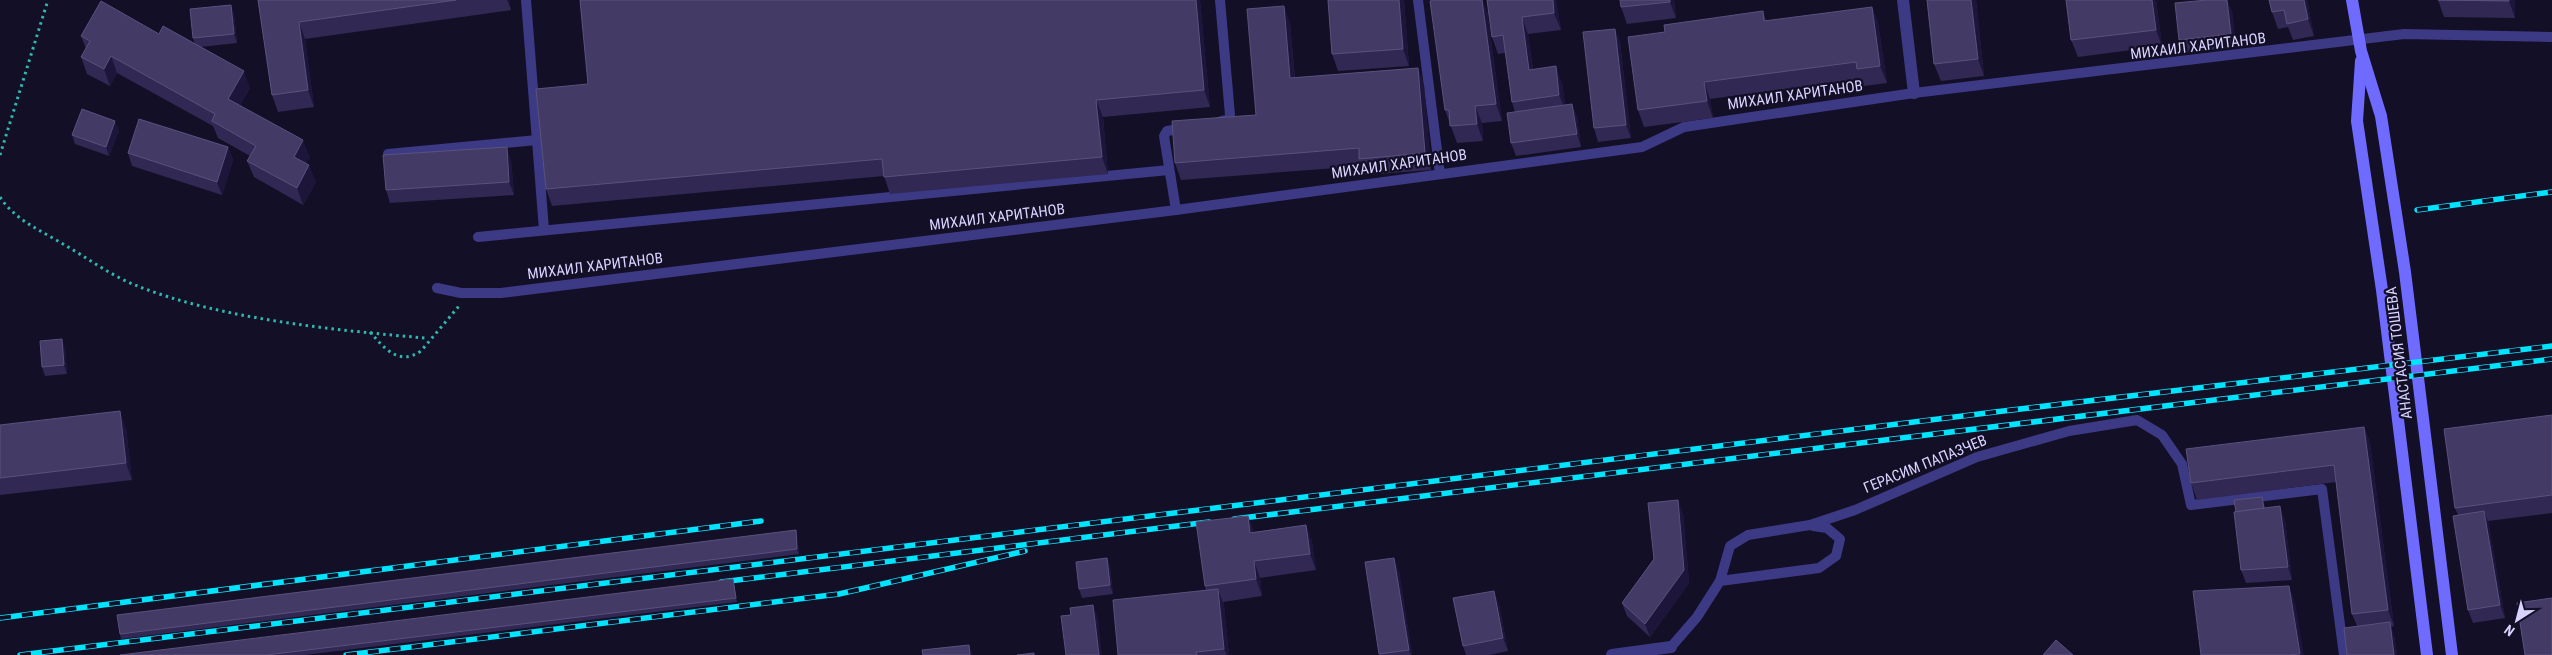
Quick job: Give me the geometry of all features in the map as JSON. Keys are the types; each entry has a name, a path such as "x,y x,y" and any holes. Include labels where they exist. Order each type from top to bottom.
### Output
{"main road":[{"name":"АНАСТАСИЯ ТОШЕВА","path":"2352,0 2360,46 2381,116 2406,272 2452,655"},
{"name":"АНАСТАСИЯ ТОШЕВА","path":"2360,46 2358,121 2382,290 2427,655"}],"street":[{"path":"1903,0 1914,93"},
{"path":"1612,655 1671,647"},
{"name":"ГЕРАСИМ ПАПАЗЧЕВ","path":"1661,655 1671,647"}],"lane":[{"path":"526,0 544,230"},
{"path":"1176,210 1164,133 1224,121 1229,119 1230,115 1220,0"},
{"path":"1418,0 1440,174"},
{"name":"МИХАИЛ ХАРИТАНОВ","path":"437,288 470,293 501,293 1176,210 1642,147 1684,127 1914,93 2360,46 2404,34 2552,37"},
{"path":"388,154 537,140"},
{"path":"478,237 1169,170"},
{"name":"ГЕРАСИМ ПАПАЗЧЕВ","path":"1671,647 1697,617 1720,581 1730,546 1748,535 1810,525 1863,507 1977,458 2069,430 2137,420 2162,435 2182,464 2191,505 2322,489 2344,655"},
{"name":"ГЕРАСИМ ПАПАЗЧЕВ","path":"1720,581 1819,568 1836,556 1840,539 1827,528 1810,525"}],"path":[{"path":"0,155 48,0"},
{"path":"0,197 14,216 134,284 217,310 425,338"},
{"path":"370,332 384,348 396,356 404,358 414,356 421,351 470,293"}],"building":[{"path":"258,0 456,0 299,22 308,90 272,95"},
{"path":"580,0 1196,0 1204,90 1096,100 1102,157 884,177 882,159 546,189 536,89 588,84"},
{"path":"1328,0 1399,0 1403,49 1332,54"},
{"path":"1482,0 1496,104 1475,106 1477,124 1450,126 1449,110 1445,110 1430,1"},
{"path":"1487,0 1553,0 1554,13 1522,17 1529,70 1556,66 1559,95 1512,102 1503,35 1492,37"},
{"path":"1620,0 1670,0 1670,2 1621,7"},
{"path":"1927,0 1971,0 1978,59 1934,64"},
{"path":"2066,0 2152,0 2156,30 2071,40"},
{"path":"2227,0 2231,34 2179,40 2175,3"},
{"path":"2269,0 2304,0 2308,19 2287,24 2284,10 2272,12"},
{"path":"2438,0 2509,0 2509,1"},
{"path":"101,1 159,34 163,26 244,71 228,99 303,140 294,157 309,165 297,188 247,161 256,146 212,121 215,114 111,56 104,69 81,57 90,41 81,36"},
{"path":"231,5 234,34 193,38 190,9"},
{"path":"1284,6 1290,78 1418,68 1425,153 1359,159 1359,148 1175,163 1172,121 1256,115 1247,9"},
{"path":"1872,7 1880,66 1857,69 1856,62 1704,82 1707,101 1638,110 1628,37 1665,32 1664,25 1763,11 1764,21"},
{"path":"1615,29 1626,125 1594,128 1583,32"},
{"path":"1572,104 1577,134 1511,143 1507,113"},
{"path":"82,109 115,121 106,147 72,135"},
{"path":"139,119 228,147 217,182 128,153"},
{"path":"507,147 509,182 386,190 383,155"},
{"path":"62,339 64,365 42,367 40,341"},
{"path":"120,411 126,463 0,478 0,425"},
{"path":"2552,415 2552,495 2455,508 2444,429"},
{"path":"2364,427 2388,610 2352,614 2334,465 2191,483 2186,449"},
{"path":"2262,497 2264,508 2236,512 2234,500"},
{"path":"1678,500 1684,570 1645,624 1622,603 1654,559 1648,503"},
{"path":"2280,506 2288,567 2241,570 2234,512"},
{"path":"2484,511 2500,605 2468,610 2453,516"},
{"path":"1248,516 1250,533 1306,525 1310,554 1254,561 1256,579 1205,586 1196,522"},
{"path":"796,530 797,549 120,634 117,615"},
{"path":"1107,558 1110,585 1079,589 1076,562"},
{"path":"1394,558 1409,650 1379,654 1365,562"},
{"path":"733,579 736,598 266,655 120,655"},
{"path":"2289,586 2300,654 2201,655 2193,591"},
{"path":"1218,589 1224,649 1196,652 1197,655 1118,655 1113,600"},
{"path":"1494,591 1503,638 1463,646 1453,598"},
{"path":"2552,598 2552,655 2525,655 2517,603"},
{"path":"1093,605 1099,655 1066,655 1061,616 1071,615 1070,608"},
{"path":"2390,622 2394,655 2347,655 2344,628"},
{"path":"2056,640 2073,655 2043,655"},
{"path":"969,645 970,655 923,655 922,650"},
{"path":"1034,653 1034,655 1017,655"}],"railway":[{"path":"2417,210 2552,192"},
{"path":"20,655 1995,412 2552,346"},
{"path":"1234,519 2552,359"},
{"path":"0,618 761,521"},
{"path":"721,582 1209,522"},
{"path":"346,655 839,594 1025,551"}]}
